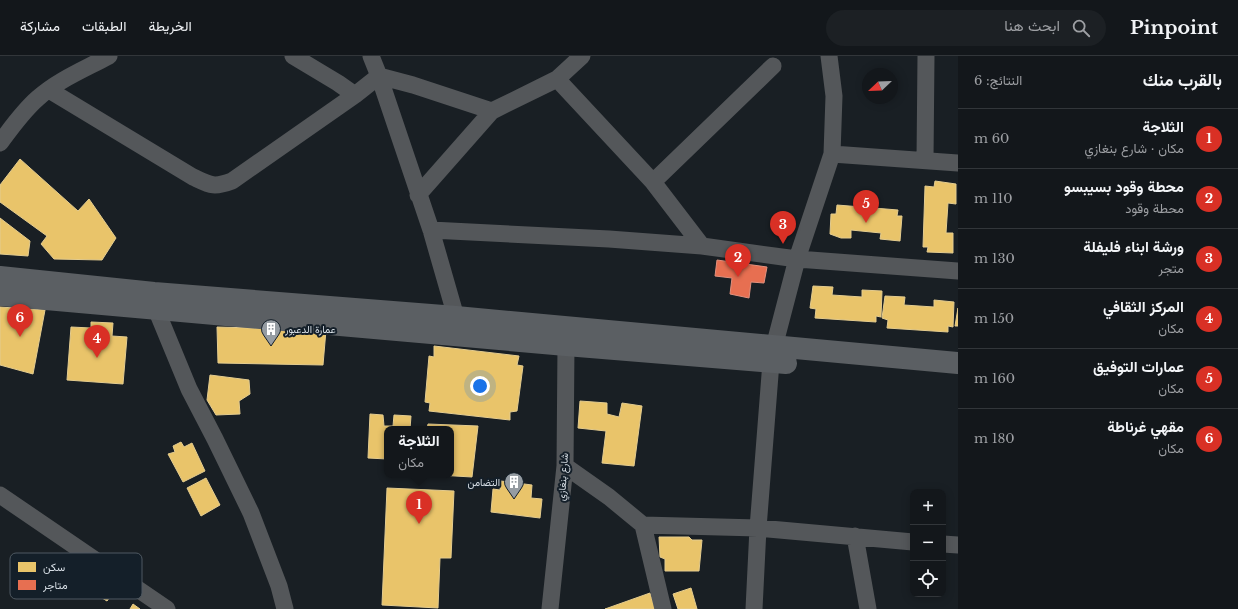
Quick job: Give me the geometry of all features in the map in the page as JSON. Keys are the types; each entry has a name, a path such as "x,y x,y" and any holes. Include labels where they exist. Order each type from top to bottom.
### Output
{"highway":[{"path":"0,277 155,301 566,345 958,362"},
{"path":"0,295 155,301 456,317 772,354 958,378"}],"street":[{"path":"0,143 37,99 66,79 109,56"},
{"path":"293,56 355,95"},
{"path":"370,56 379,76 431,230 456,317"},
{"path":"418,195 492,111 557,79 582,56"},
{"path":"754,609 758,528 772,354 797,259 832,154 834,96 829,56"},
{"path":"925,160 926,56"},
{"path":"653,182 773,66"},
{"path":"49,90 193,177 210,185 232,181 355,95 379,76"},
{"path":"379,76 413,85 492,111"},
{"path":"557,79 653,182 702,246"},
{"path":"832,154 958,163"},
{"path":"431,230 609,239 702,246 797,259 958,270"},
{"path":"155,301 189,389 251,513 279,586 285,609"},
{"name":"شارع بنغازي","path":"550,609 564,466 566,345"},
{"path":"564,466 609,497 643,525 663,609"},
{"path":"0,495 85,553"},
{"path":"643,525 758,528 910,542"},
{"path":"856,536 868,609"},
{"path":"946,544 958,545"},
{"path":"142,592 167,609"}],"building: سكن":[{"path":"20,159 78,211 89,199 116,238 102,260 54,259 41,244 47,236 0,202 0,185"},
{"path":"935,181 956,184 956,204 948,203 946,233 953,233 953,253 927,252 928,247 923,247 925,186 934,187"},
{"path":"837,205 898,210 897,216 902,216 900,241 880,239 881,233 851,230 851,238 841,238 830,234 831,214 836,214"},
{"path":"0,218 30,241 28,256 0,254"},
{"path":"813,286 833,287 832,295 862,297 862,290 882,291 881,317 876,316 876,322 815,318 816,309 810,308"},
{"path":"885,296 905,297 904,305 934,307 934,300 954,302 953,327 948,326 948,332 887,328 888,320 882,318"},
{"path":"0,307 45,310 33,374 0,365"},
{"path":"958,308 958,326 955,326"},
{"path":"91,322 113,323 112,336 127,337 123,384 67,380 71,327 91,328"},
{"name":"عمارة الدعبور","path":"217,327 326,330 323,365 218,363"},
{"path":"434,346 519,356 517,365 523,366 517,411 510,412 510,420 429,411 430,403 425,402 429,356 434,357"},
{"path":"210,375 249,380 250,394 239,401 240,414 216,415 207,400"},
{"path":"580,401 607,403 607,414 619,417 622,403 642,406 634,466 602,463 606,431 578,428"},
{"path":"370,414 383,415 384,459 368,458"},
{"path":"394,415 411,416 410,426 393,426"},
{"path":"428,424 478,426 472,477 454,476 454,426 428,426"},
{"path":"181,442 184,447 192,443 205,471 183,482 168,454 175,452 173,446"},
{"path":"206,478 220,505 201,516 187,488"},
{"name":"التضامن","path":"501,481 532,485 531,498 542,499 540,518 491,512 493,489 500,490"},
{"path":"387,488 454,491 451,558 440,558 438,608 382,605"},
{"path":"659,537 689,537 692,540 702,540 699,571 665,571 665,559 660,557"},
{"path":"691,588 697,609 678,609 673,594"},
{"path":"650,593 655,609 605,609"},
{"path":"133,604 140,609 130,609"}],"building: متاجر":[{"path":"717,260 767,267 764,283 751,282 749,298 730,294 732,278 715,276"}],"place":[{"name":"عمارات التوفيق","path":"866,223"},
{"name":"ورشة ابناء فليفلة","path":"783,244"},
{"name":"محطة وقود بسيبسو","path":"738,277"},
{"name":"مقهي غرناطة","path":"20,337"},
{"name":"عمارة الدعبور","path":"271,346"},
{"name":"المركز الثقافي","path":"97,358"},
{"name":"التضامن","path":"514,499"},
{"name":"الثلاجة","path":"419,524"}]}
